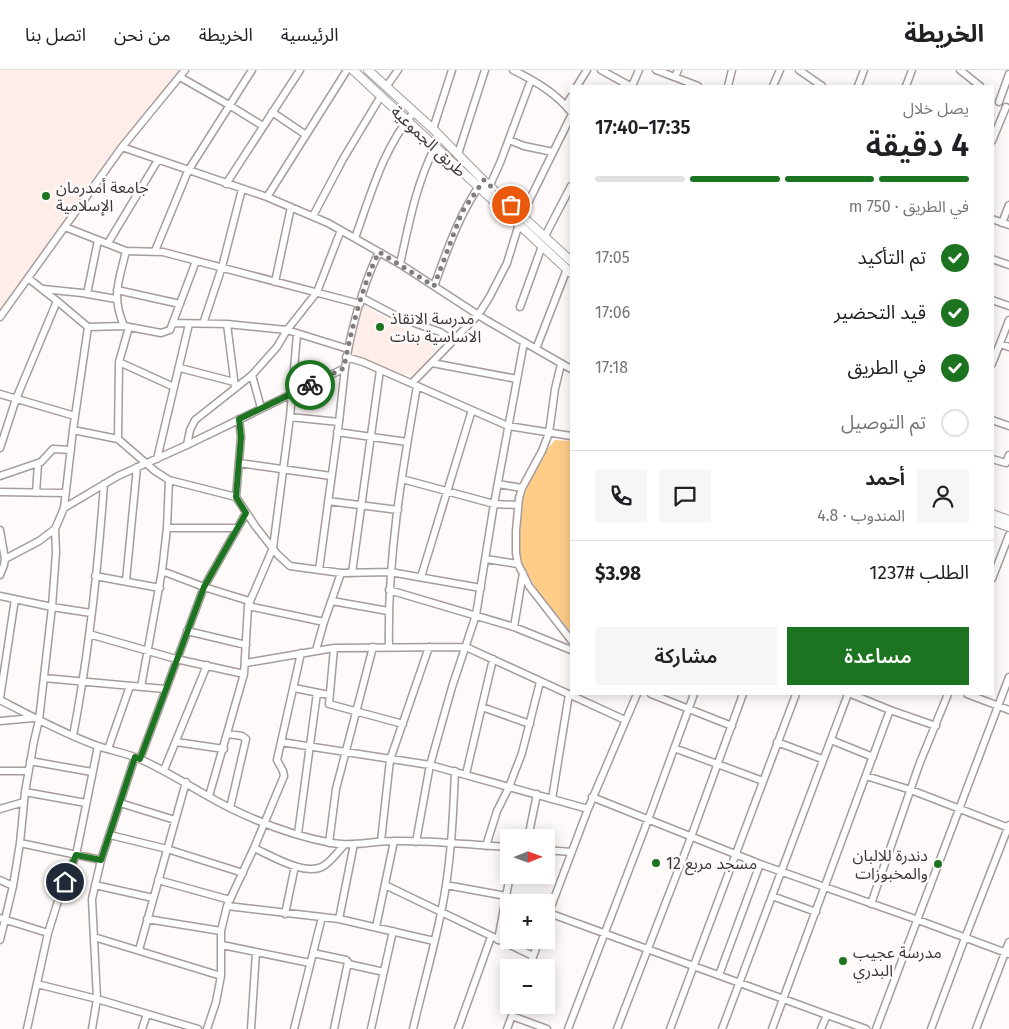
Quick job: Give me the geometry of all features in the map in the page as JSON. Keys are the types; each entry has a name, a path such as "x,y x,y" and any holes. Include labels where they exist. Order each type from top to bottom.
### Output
{"main road":[{"name":"طريق الجموعية","path":"353,70 435,147 522,215 570,258"},
{"name":"طريق الجموعية","path":"368,70 433,129 458,154 519,224 569,271"},
{"path":"994,515 1009,520"},
{"path":"994,522 1009,527"}],"street":[{"path":"0,317 122,147 185,70"},
{"path":"155,251 188,171 252,70"},
{"path":"226,184 300,70"},
{"path":"267,197 347,70"},
{"path":"386,87 398,70"},
{"path":"433,129 452,70"},
{"path":"458,154 485,70"},
{"path":"513,70 556,95 570,111"},
{"path":"579,85 587,70"},
{"path":"602,70 629,85"},
{"path":"632,85 639,70"},
{"path":"656,70 677,81 694,85"},
{"path":"677,81 678,70"},
{"path":"728,85 732,70"},
{"path":"773,85 780,70"},
{"path":"799,70 811,83"},
{"path":"858,85 864,70"},
{"path":"906,85 912,70"},
{"path":"960,70 979,85"},
{"path":"999,102 1009,74"},
{"path":"180,77 229,104 263,126"},
{"path":"434,286 468,202 484,184 509,140 531,80"},
{"path":"312,216 380,96"},
{"path":"994,98 1007,109 994,136"},
{"path":"566,106 570,99"},
{"path":"272,112 306,134"},
{"path":"355,238 388,150 414,112"},
{"path":"522,215 570,118"},
{"path":"509,140 524,146 553,152"},
{"path":"122,147 267,197 341,230 400,264 478,315 570,368"},
{"path":"400,264 418,189 424,170 435,147"},
{"path":"108,243 158,160"},
{"path":"203,324 222,267 242,188"},
{"path":"545,236 570,188"},
{"path":"994,220 1006,224 1009,205"},
{"path":"276,282 291,207"},
{"path":"389,647 390,572 415,385 432,362 478,315 489,298 507,263 519,224"},
{"path":"65,227 126,251 155,251 317,292 361,301 400,318 440,332 452,340"},
{"path":"187,445 190,430 195,420 235,385 252,374 272,353 287,330 317,292 341,230"},
{"path":"87,294 98,240"},
{"path":"520,307 542,246"},
{"path":"118,439 119,362 126,326 119,314 116,299 126,251"},
{"path":"319,570 346,357 372,265 379,252"},
{"path":"994,260 1009,265"},
{"path":"28,278 88,327 126,326 161,333 170,330 196,261"},
{"path":"536,349 569,271"},
{"path":"43,290 116,299"},
{"path":"117,290 180,304"},
{"path":"0,448 16,399 58,301"},
{"path":"994,301 1009,306"},
{"path":"994,359 1009,320"},
{"path":"173,323 227,324 287,330 348,349"},
{"path":"157,458 189,324"},
{"path":"227,324 235,385"},
{"path":"5,559 38,541 54,529 64,508 88,327"},
{"path":"210,796 244,674 249,604 273,548 290,417 297,334"},
{"path":"416,842 430,765 452,687 476,615 524,342"},
{"path":"1000,344 1009,347"},
{"path":"346,357 364,362 508,426 570,436"},
{"path":"119,362 174,387"},
{"path":"432,362 517,378"},
{"path":"561,364 555,389 549,433 542,451 522,488 518,505 516,553 518,564 530,586 570,639"},
{"path":"180,368 235,385"},
{"path":"64,508 118,476 187,445 344,368"},
{"path":"352,573 380,370"},
{"path":"252,374 262,408"},
{"path":"0,394 75,416"},
{"path":"421,577 472,410"},
{"path":"290,417 339,422"},
{"path":"239,419 241,430 236,497 284,562 290,566 341,573 390,572 481,588"},
{"path":"994,421 1009,426"},
{"path":"73,430 118,439 161,475 170,480 236,497"},
{"path":"338,432 407,442"},
{"path":"0,476 38,464 53,449 71,450"},
{"path":"994,460 1006,463 1009,455"},
{"path":"239,463 331,476"},
{"path":"36,493 38,464"},
{"path":"126,581 137,467"},
{"path":"402,479 494,504 518,505"},
{"path":"141,687 160,588 170,480"},
{"path":"74,736 84,682 104,484"},
{"path":"498,484 522,488"},
{"path":"0,492 65,493"},
{"path":"328,501 398,510"},
{"path":"92,1029 97,999 92,905 101,860 120,803 204,587 246,513"},
{"path":"167,528 237,528"},
{"path":"0,940 3,919 13,886 28,771 44,678 56,552 54,529"},
{"path":"0,530 5,559 0,575"},
{"path":"994,574 1009,535"},
{"path":"486,559 518,564"},
{"path":"162,571 249,604 324,622"},
{"path":"316,650 341,573"},
{"path":"514,627 523,574"},
{"path":"95,576 160,588"},
{"path":"389,590 514,627 570,650"},
{"path":"0,596 92,613"},
{"path":"15,599 0,699 36,719 98,746 137,758 164,770 230,808 264,823 329,843 344,845 394,841 500,847"},
{"path":"332,601 388,611"},
{"path":"187,631 246,645"},
{"path":"89,634 176,659 244,674"},
{"path":"329,843 336,789 344,752 357,711 373,647"},
{"path":"382,841 390,760 429,647"},
{"path":"246,663 334,648 466,647 569,694 552,798"},
{"path":"334,648 329,704 404,724"},
{"path":"207,1029 216,1002 221,976 221,931 229,903 284,776 277,760 301,653"},
{"path":"466,774 493,659"},
{"path":"164,770 207,666"},
{"path":"876,1029 1009,677"},
{"path":"44,678 165,689"},
{"path":"486,846 497,811 509,787 522,753 540,682"},
{"path":"108,749 130,686"},
{"path":"294,688 329,695"},
{"path":"298,834 317,693"},
{"path":"571,695 625,720"},
{"path":"555,896 592,798 637,695"},
{"path":"653,695 732,726"},
{"path":"568,1029 694,695"},
{"path":"617,1029 691,837 743,695"},
{"path":"670,1029 796,695"},
{"path":"722,1029 822,760 850,695"},
{"path":"852,695 936,726"},
{"path":"871,904 919,765 948,695"},
{"path":"970,695 1009,710"},
{"path":"482,707 530,724"},
{"path":"772,1029 890,710"},
{"path":"0,721 36,719"},
{"path":"228,734 242,736 246,740 230,808"},
{"path":"831,740 873,757"},
{"path":"176,742 224,749"},
{"path":"281,742 430,765 588,809"},
{"path":"777,742 822,760"},
{"path":"27,1029 48,933 76,855 98,746"},
{"path":"674,748 763,781"},
{"path":"30,761 92,772"},
{"path":"0,771 28,771"},
{"path":"413,1029 446,885 451,844 455,771"},
{"path":"866,776 911,790 1009,827 931,1029"},
{"path":"139,950 186,782"},
{"path":"25,792 86,802"},
{"path":"530,829 537,794"},
{"path":"592,798 781,872 918,920 1007,954"},
{"path":"0,809 24,802"},
{"path":"120,803 175,820"},
{"path":"110,835 167,849 243,873"},
{"path":"376,927 394,841"},
{"path":"20,843 101,860"},
{"path":"339,919 354,844"},
{"path":"254,848 303,869 318,869 330,860 344,845"},
{"path":"555,851 571,852"},
{"path":"719,974 760,864"},
{"path":"285,914 295,866"},
{"path":"0,880 13,886"},
{"path":"158,880 229,903 285,914 339,919 434,941"},
{"path":"95,885 153,898"},
{"path":"385,885 533,956"},
{"path":"446,885 500,895"},
{"path":"772,896 816,912"},
{"path":"555,915 866,1029"},
{"path":"294,1029 322,917"},
{"path":"3,919 48,933"},
{"path":"147,919 221,931"},
{"path":"498,940 500,929"},
{"path":"371,1029 393,931"},
{"path":"94,937 221,976"},
{"path":"458,1029 491,937"},
{"path":"976,1029 1007,954 1009,942"},
{"path":"222,945 310,963"},
{"path":"532,959 536,949"},
{"path":"252,1029 256,952"},
{"path":"313,953 346,960 348,964 384,972"},
{"path":"334,1029 348,964"},
{"path":"37,984 97,999 198,1029"},
{"path":"142,1029 147,1014"},
{"path":"821,1029 827,1015"},
{"path":"507,1029 512,1016 547,1029"}],"shaded area":[{"name":"جامعة أمدرمان الإسلامية","path":"0,70 185,70 0,323"},
{"name":"مدرسة الانقاذ الاساسية بنات","path":"364,306 438,347 417,374 404,375 351,354"},
{"path":"555,440 570,441 570,631 541,596 519,560 520,493 537,461"}],"way so far":[{"path":"310,385 344,368 372,265 379,252 434,286 462,212 484,180 511,205"}],"place":[{"name":"جامعة أمدرمان الإسلامية","path":"46,196"},
{"name":"مدرسة الانقاذ الاساسية بنات","path":"380,327"},
{"name":"مسجد مربع 12","path":"656,863"},
{"name":"دندرة للالبان والمخبوزات","path":"938,864"},
{"name":"مدرسة عجيب البدري","path":"843,961"}],"route":[{"path":"65,882 76,855 101,860 135,757 140,759 204,587 246,513 236,497 241,437 239,419 310,385"}]}
